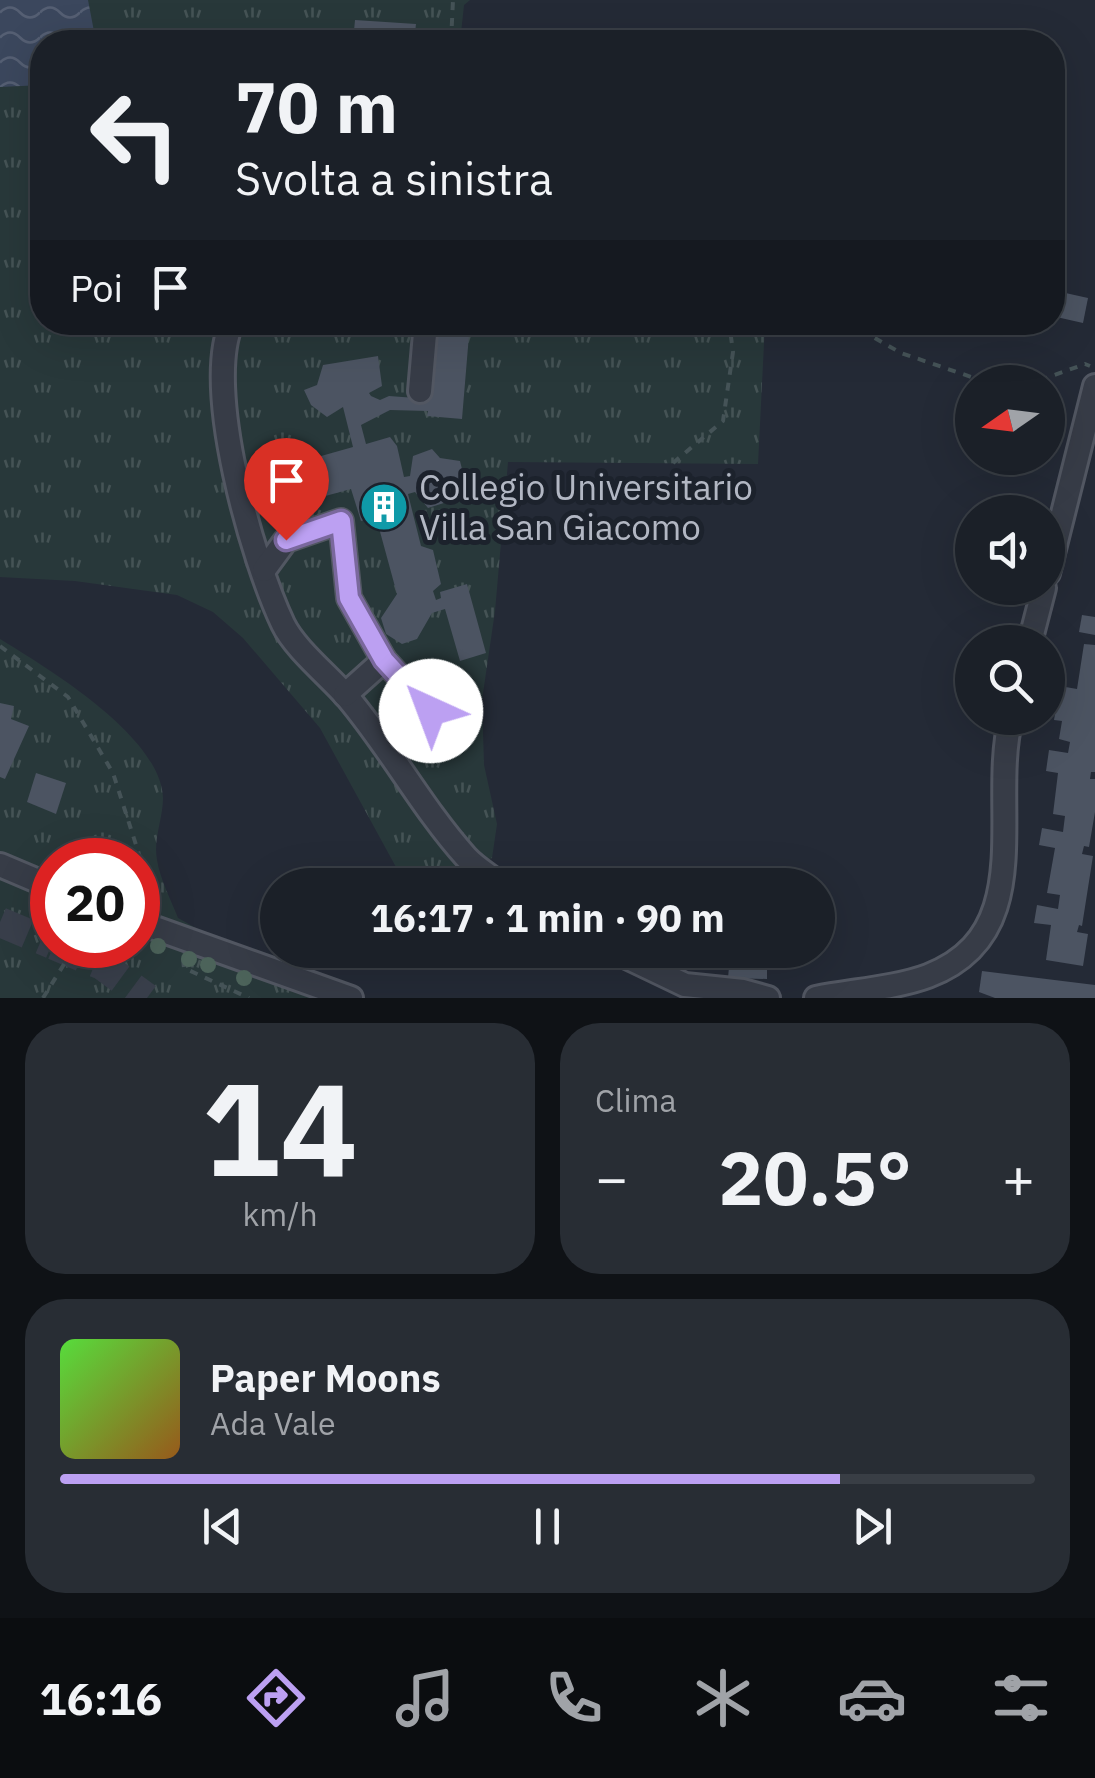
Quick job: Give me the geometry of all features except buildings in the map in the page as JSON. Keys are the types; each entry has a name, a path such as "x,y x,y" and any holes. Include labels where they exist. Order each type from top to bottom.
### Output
{"street":[{"path":"230,335 222,374 226,425 243,502 284,627 345,695 467,858 480,868"},
{"path":"420,391 425,335"},
{"path":"1065,505 1095,386"},
{"path":"264,570 286,540 341,521 349,598 384,660 431,711 465,722"},
{"path":"345,695 384,660"},
{"path":"816,998 927,977 954,962 983,934 998,904 1004,868 1006,735"},
{"path":"0,865 30,878"},
{"path":"160,931 351,998"},
{"path":"650,968 685,985 743,991 768,998"}],"path":[{"path":"452,30 453,0"},
{"path":"674,463 723,421 734,352 731,335"},
{"path":"870,335 901,353 955,371"},
{"path":"1065,371 1085,364 1095,367"},
{"path":"0,646 68,697 113,773 134,838"},
{"path":"180,939 184,968 249,998"},
{"path":"43,998 62,968"}],"green space":[{"path":"0,0 470,0 464,5 461,30 30,30 30,335 764,335 758,464 508,462 495,611 482,700 484,765 497,824 492,858 466,868 397,868 320,728 243,638 213,612 177,595 75,581 0,577"},
{"path":"0,639 72,686 123,728 157,775 163,798 157,838 30,838 30,968 160,968 160,871 178,918 260,964 260,968 351,998 0,998"}],"water":[{"path":"0,0 88,0 94,30 30,30 30,86 0,87"}],"tunnel":[{"path":"0,922 30,935"},
{"path":"106,968 147,998"}],"place":[{"name":"Collegio Universitario Villa San Giacomo","path":"384,507"}],"route":[{"path":"286,540 341,521 349,598 384,660 431,711"}]}
